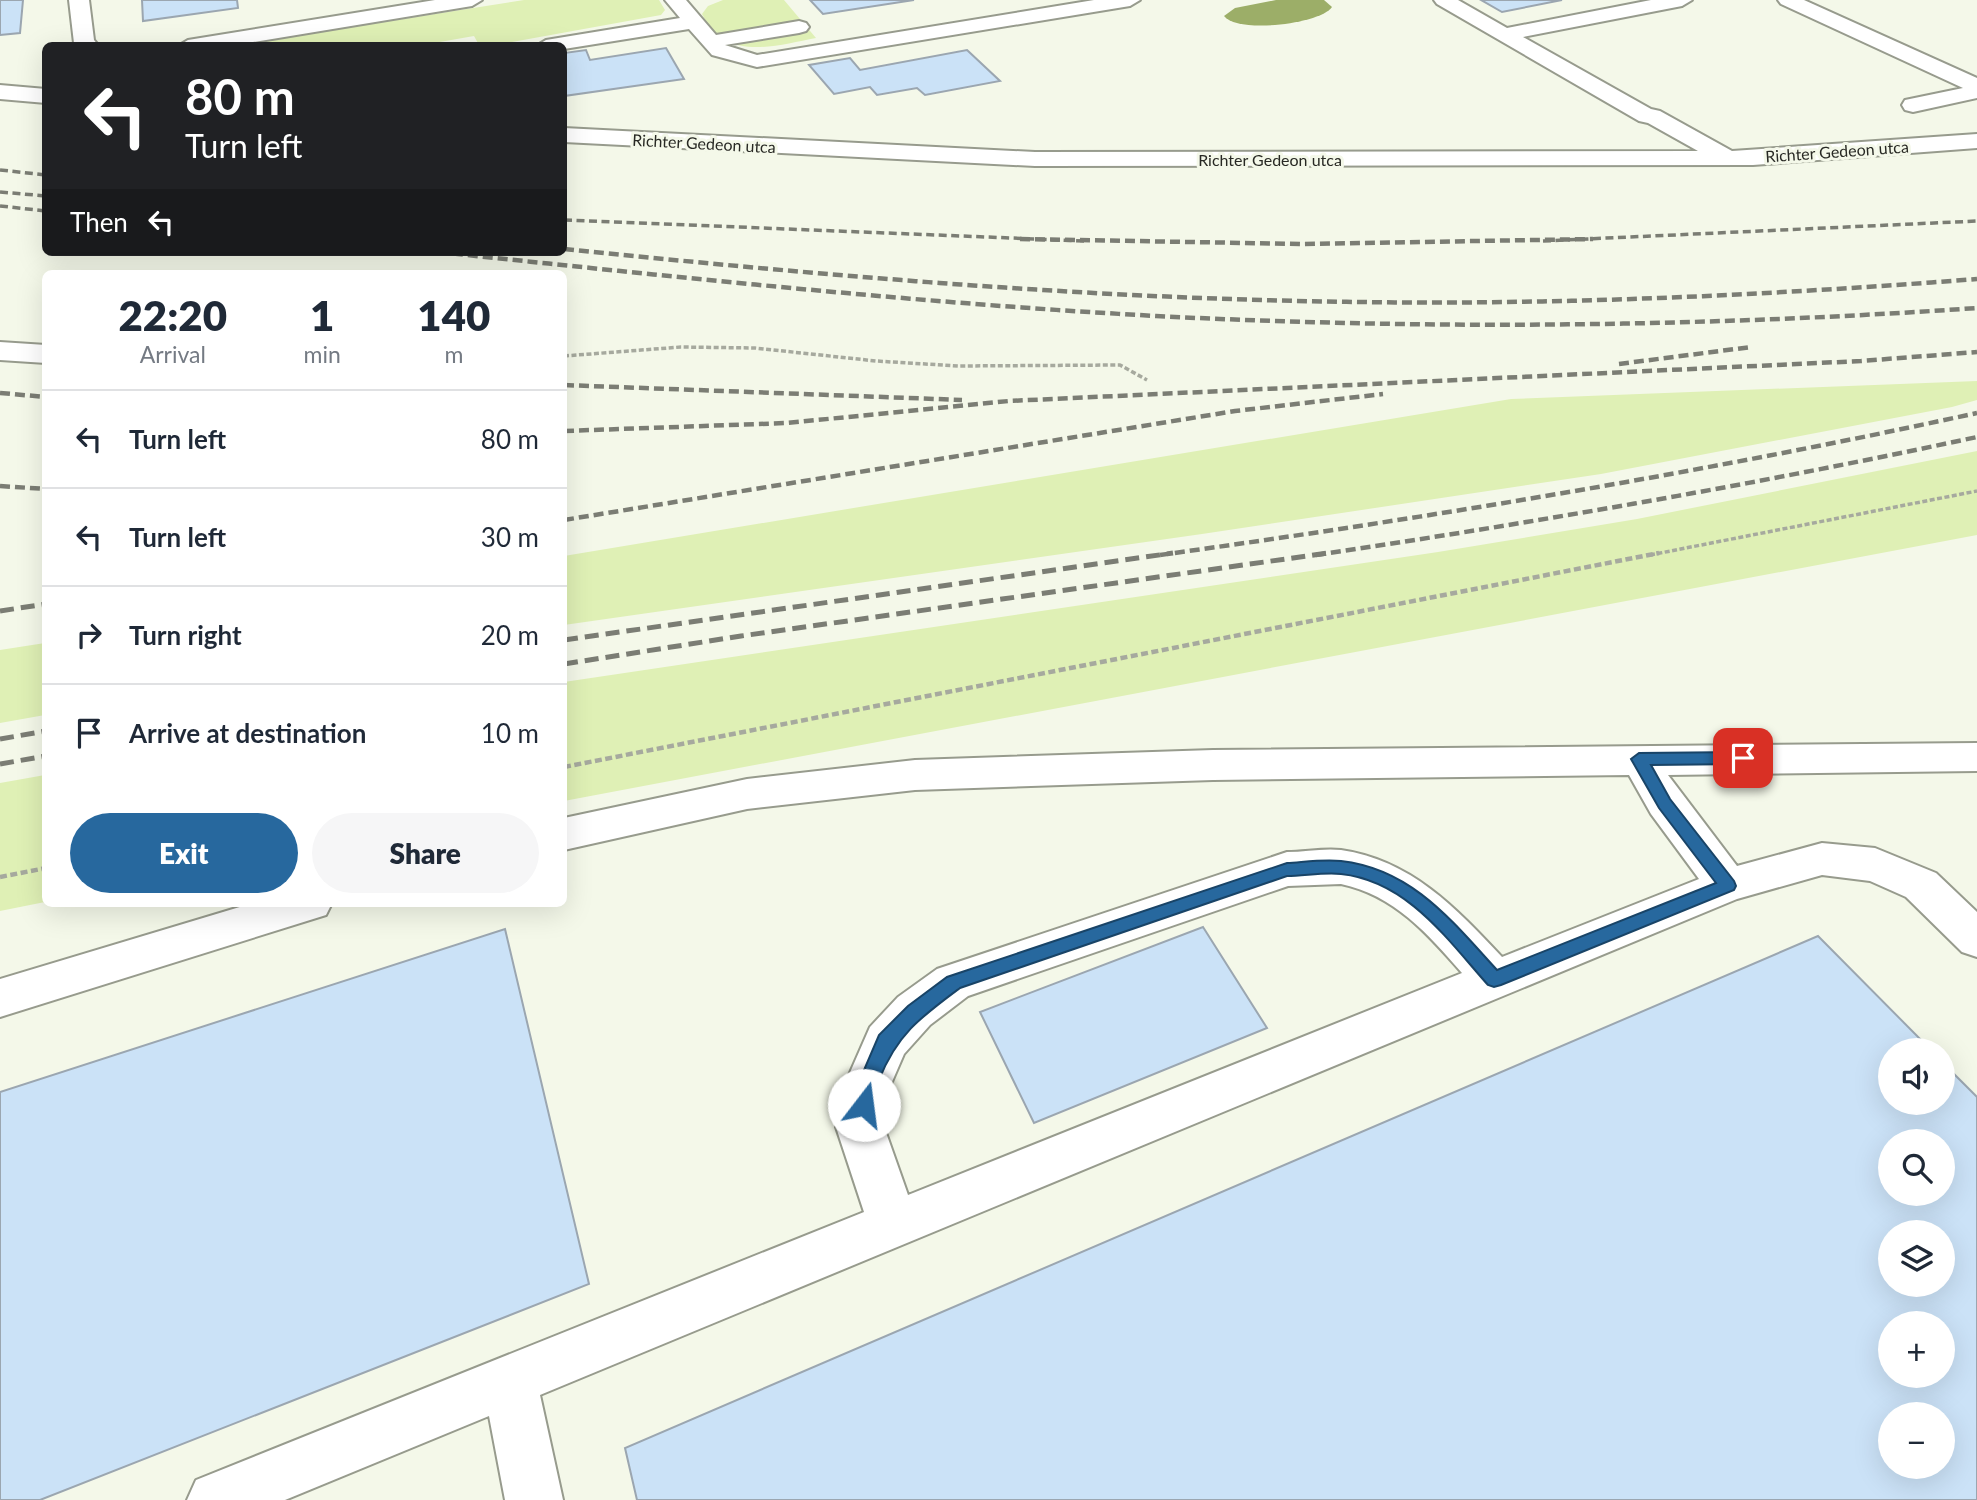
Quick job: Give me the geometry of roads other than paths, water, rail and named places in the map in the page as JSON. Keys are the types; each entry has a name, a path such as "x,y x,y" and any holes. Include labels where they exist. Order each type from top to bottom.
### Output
{"lane":[{"path":"79,0 86,42"},
{"path":"206,42 306,20 472,0"},
{"path":"1002,0 1023,18"},
{"path":"683,1 692,22 709,42 729,56 757,61 1130,0"},
{"path":"1444,0 1726,158"},
{"path":"1506,34 1682,0"},
{"path":"1788,0 1977,89"},
{"path":"919,18 934,33"},
{"path":"567,43 692,22"},
{"path":"709,42 799,27"},
{"path":"1913,106 1977,89"},
{"path":"0,93 42,96"},
{"name":"Richter Gedeon utca","path":"567,135 656,142 1035,159 1726,158 1977,141"},
{"path":"0,351 42,354"},
{"path":"567,834 747,794 915,775 1213,765 1977,757"},
{"path":"1639,759 1665,803 1728,886"},
{"path":"216,1500 1728,886 1822,859 1875,864 1922,885 1977,939"},
{"path":"893,1224 860,1127 867,1084 886,1041 915,1011 953,982 1287,869 1340,867 1374,874 1405,889 1431,910 1494,979"},
{"path":"0,998 298,907"},
{"path":"510,1380 534,1500"}],"railway":[{"path":"0,170 42,175"},
{"path":"0,192 42,196"},
{"path":"0,206 42,211"},
{"path":"567,220 1047,239"},
{"path":"1582,239 1977,221"},
{"path":"1020,239 1047,239"},
{"path":"1047,239 1303,244 1582,239"},
{"path":"1047,239 1085,241"},
{"path":"1543,241 1582,239"},
{"path":"1582,239 1593,239"},
{"path":"567,249 961,284 1259,300 1436,303 1591,300 1823,290 1977,279"},
{"path":"476,256 886,297 1066,311 1259,320 1464,325 1669,323 1977,308"},
{"path":"1619,364 1751,347"},
{"path":"567,431 787,423 1009,401 1861,361 1977,352"},
{"path":"567,385 962,400"},
{"path":"0,393 42,397"},
{"path":"567,520 1235,411 1383,394"},
{"path":"1160,555 1570,492 1774,455 1977,413"},
{"path":"1316,555 1648,501 1977,437"},
{"path":"0,486 42,489"},
{"path":"567,640 1173,553"},
{"path":"567,664 741,636 1328,553"},
{"path":"0,611 42,605"},
{"path":"0,739 42,732"},
{"path":"0,764 42,757"}]}
